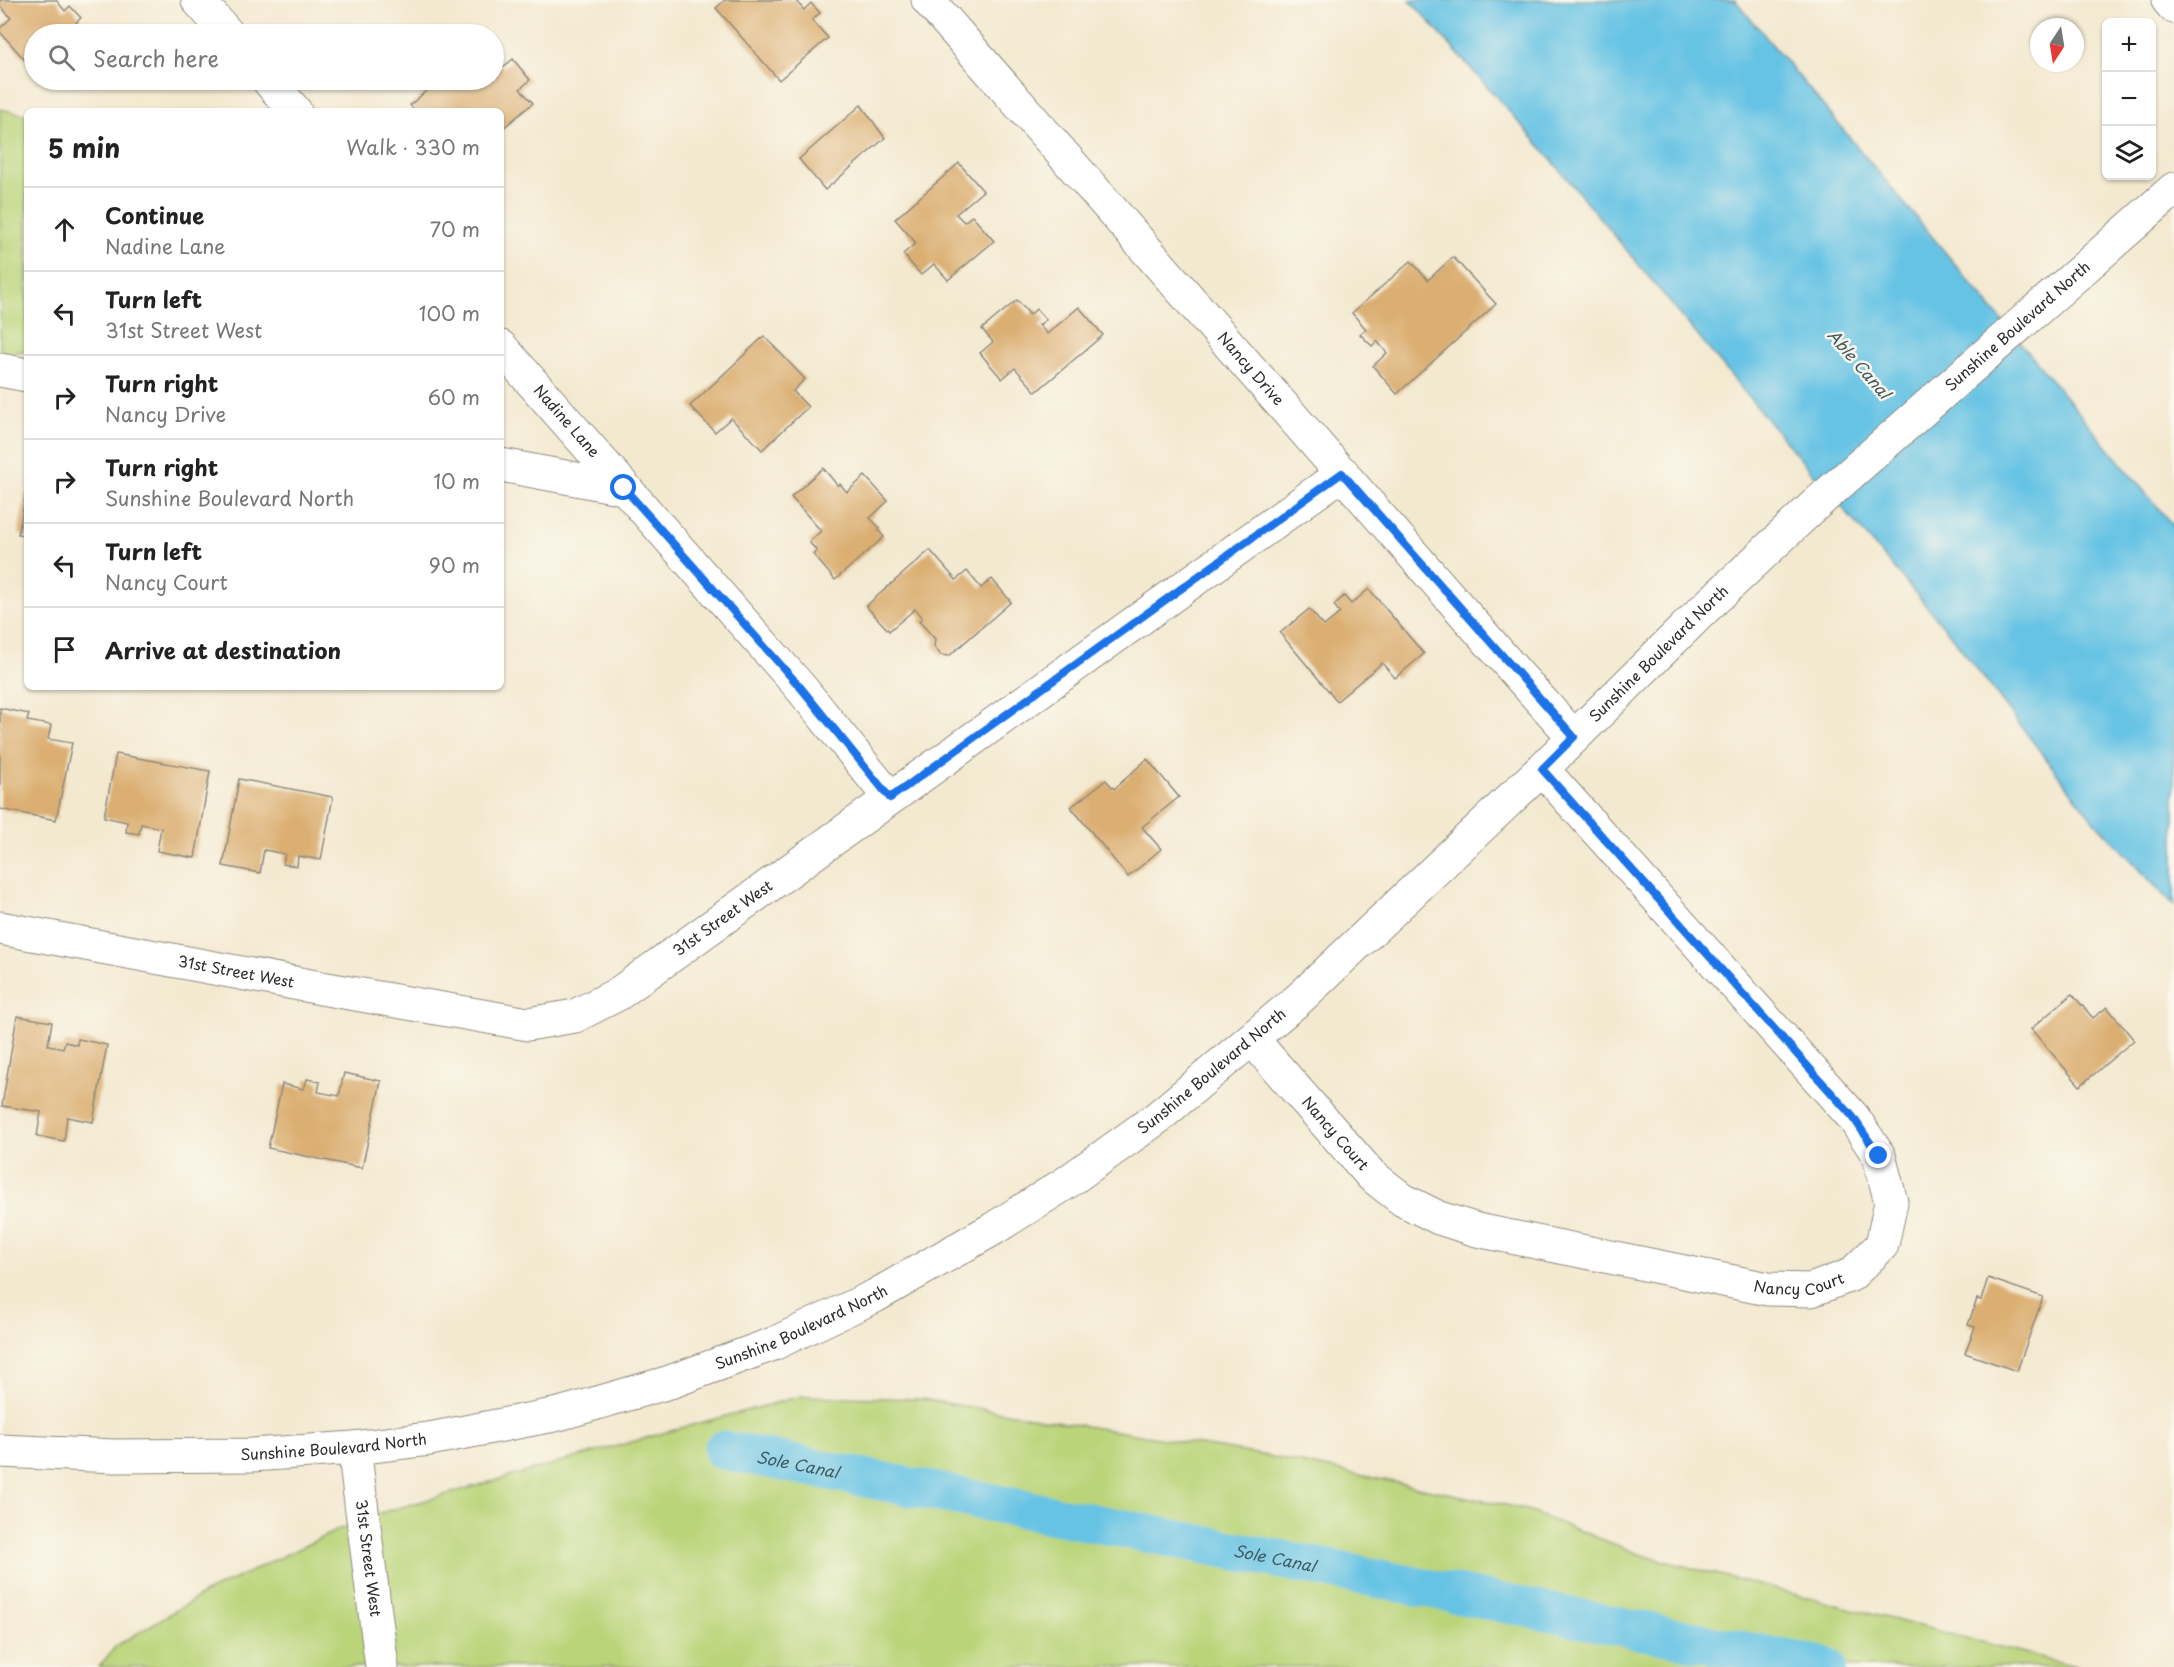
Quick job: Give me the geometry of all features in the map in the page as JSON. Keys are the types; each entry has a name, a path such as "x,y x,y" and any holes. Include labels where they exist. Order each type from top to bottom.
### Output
{"street":[{"path":"198,0 219,24"},
{"name":"Nancy Drive","path":"928,0 1574,737"},
{"path":"2168,0 2174,7"},
{"path":"277,90 292,108"},
{"name":"Sunshine Boulevard North","path":"0,1451 116,1456 241,1456 354,1448 429,1438 559,1414 670,1382 773,1344 875,1296 993,1228 1048,1194 1157,1118 1309,990 1815,505 2174,189"},
{"name":"Nadine Lane","path":"504,350 801,688 890,798"},
{"path":"0,370 24,374"},
{"path":"504,466 624,488"},
{"name":"31st Street West","path":"0,928 528,1024 575,1016 618,994 1342,473"},
{"name":"Nancy Court","path":"1252,1039 1371,1175 1403,1200 1439,1218 1477,1230 1768,1289 1811,1290 1851,1275 1882,1245 1891,1202 1879,1156 1853,1117 1542,769"},
{"name":"31st Street West","path":"354,1448 382,1667"}],"green space":[{"path":"0,109 24,114 24,351 0,354"},
{"path":"802,1396 922,1399 1267,1456 1520,1508 1645,1556 2079,1667 99,1667 116,1646 205,1593 363,1518"}],"water":[{"name":"Able Canal","path":"1410,0 1735,0 2174,527 2174,906 2090,816 1946,629 1786,442 1540,146"}],"building":[{"path":"0,0 56,0 65,11 70,6 81,18 76,22 78,24 24,24 24,59 0,32 0,28 11,18 0,6"},
{"path":"725,0 795,0 804,10 811,3 820,13 812,20 828,38 779,80 716,8"},
{"path":"513,59 530,80 520,89 533,103 504,127 504,108 412,108 410,105 427,90 504,90 504,66"},
{"path":"861,105 885,138 825,190 799,159"},
{"path":"959,163 983,191 956,214 964,222 972,216 994,241 948,280 934,264 921,275 903,254 916,243 895,219"},
{"path":"1453,257 1496,304 1397,394 1373,366 1387,353 1377,341 1372,346 1360,334 1366,329 1352,313 1411,261 1428,280"},
{"path":"1017,300 1030,315 1036,309 1046,320 1039,325 1047,334 1079,307 1103,335 1036,392 1015,368 1002,379 980,353 993,342 982,329"},
{"path":"764,336 805,379 793,391 808,407 762,450 731,418 715,432 690,406"},
{"path":"823,468 838,486 840,484 847,492 865,476 888,501 870,518 880,528 878,530 884,537 835,580 813,554 817,551 809,542 821,531 791,497"},
{"path":"24,503 24,535 18,534"},
{"path":"930,550 956,580 967,571 981,588 992,579 1011,602 949,656 941,655 934,647 935,639 919,621 922,618 915,609 889,631 866,606"},
{"path":"1369,589 1424,654 1395,678 1382,663 1337,701 1280,633 1309,609 1324,626 1340,613 1334,605 1344,596 1351,604"},
{"path":"0,708 29,714 27,721 51,725 48,739 72,743 56,820 0,809"},
{"path":"116,754 210,771 195,858 157,851 161,828 141,824 139,834 126,832 127,822 104,817"},
{"path":"1147,759 1179,797 1142,827 1161,849 1128,877 1071,807 1106,780 1114,789"},
{"path":"239,779 333,797 321,860 298,856 297,866 283,864 285,854 264,850 260,873 223,866"},
{"path":"2072,994 2093,1018 2107,1007 2134,1040 2080,1086 2031,1029"},
{"path":"17,1016 52,1022 48,1045 63,1048 65,1042 77,1045 78,1039 107,1045 93,1122 67,1117 64,1141 37,1136 41,1112 2,1106"},
{"path":"344,1073 381,1081 362,1168 268,1148 282,1084 304,1089 307,1079 320,1082 318,1092 339,1096"},
{"path":"1988,1278 2043,1297 2017,1371 1965,1353 1975,1327 1968,1325 1977,1299 1981,1300"}],"waterway":[{"name":"Sole Canal","path":"723,1450 1827,1667"}],"route":[{"path":"624,488 801,688 890,798 1342,473 1574,737 1542,769 1853,1117 1879,1156"}]}
